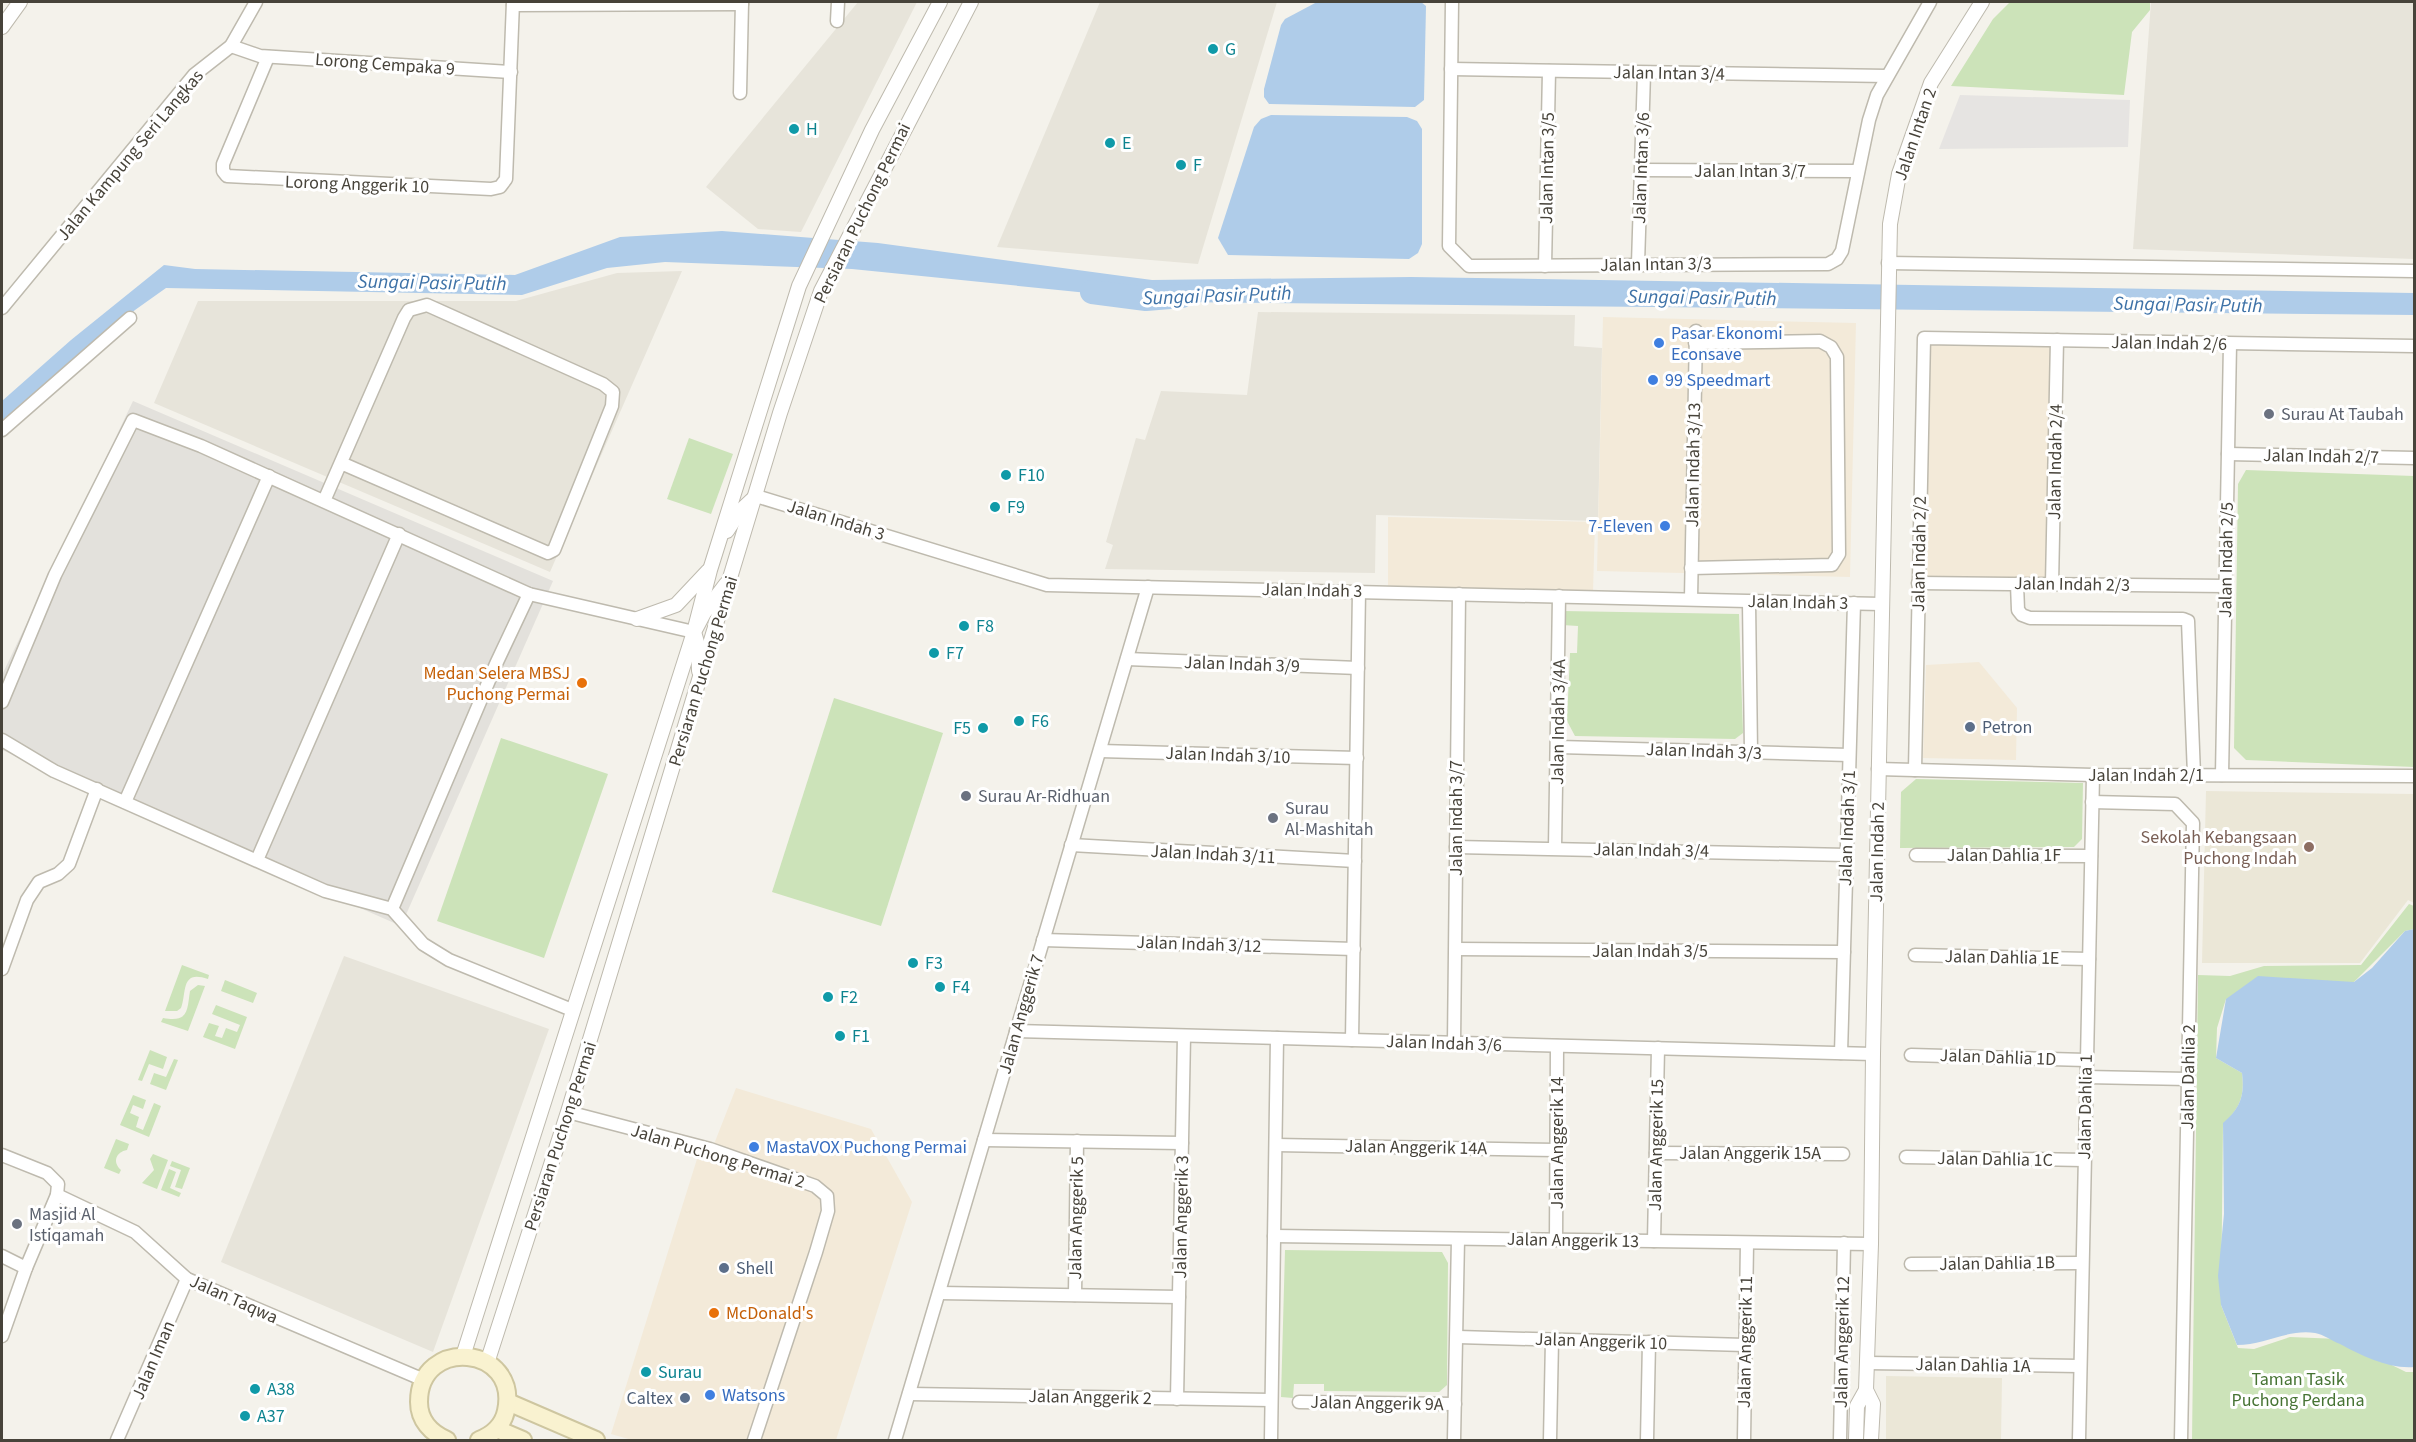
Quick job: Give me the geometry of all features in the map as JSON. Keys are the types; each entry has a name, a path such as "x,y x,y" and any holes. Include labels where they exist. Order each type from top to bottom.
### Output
{"main road":[{"path":"440,1439 422,1416 419,1404 424,1380 440,1362 463,1356 487,1363 503,1380 508,1402 497,1429 480,1440"},
{"path":"508,1402 596,1440"},
{"path":"497,1429 523,1440"}],"street":[{"path":"2,27 20,2"},
{"name":"Jalan Kampung Seri Langkas","path":"2,308 194,75 231,46 256,2"},
{"path":"837,21 838,2"},
{"name":"Persiaran Puchong Permai","path":"463,1356 694,632 710,570 753,430 805,273 872,130 940,2"},
{"name":"Persiaran Puchong Permai","path":"487,1363 568,1112 780,413 821,291 972,2"},
{"name":"Jalan Intan 3/3","path":"1452,2 1449,246 1469,266 1828,264 1837,259 1842,251 1869,120 1887,76 1930,2"},
{"name":"Jalan Intan 2","path":"1888,314 1890,224 1899,174 1928,92 1982,2"},
{"path":"511,72 513,3 742,3 740,93"},
{"name":"Lorong Cempaka 9","path":"231,46 264,57 511,72"},
{"name":"Lorong Anggerik 10","path":"264,57 223,164 223,171 233,178 491,189 500,187 506,179 511,72"},
{"name":"Jalan Intan 3/4","path":"1451,69 1887,76"},
{"name":"Jalan Intan 3/5","path":"1545,266 1549,71"},
{"name":"Jalan Intan 3/6","path":"1638,264 1644,73"},
{"name":"Jalan Intan 3/7","path":"1642,170 1858,171"},
{"path":"1888,263 2415,271"},
{"path":"324,501 409,310 428,305 603,384 613,392 612,406 554,550 548,553 341,463"},
{"name":"Jalan Indah 2","path":"1856,1440 1857,1406 1866,1390 1871,1244 1888,314"},
{"path":"2,430 130,318"},
{"name":"Jalan Indah 3/13","path":"1691,568 1832,565 1839,554 1837,357 1831,347 1820,341 1695,337 1691,568 1691,599"},
{"name":"Jalan Indah 2/6","path":"1924,338 2415,346"},
{"name":"Jalan Indah 2/2","path":"1915,770 1924,338"},
{"name":"Jalan Indah 2/4","path":"2052,584 2057,340"},
{"name":"Jalan Indah 2/5","path":"2222,775 2230,344"},
{"path":"2,702 55,575 133,420 324,501 529,594 694,632"},
{"path":"715,554 732,522 756,496 748,481 753,430"},
{"name":"Jalan Indah 2/7","path":"2228,454 2415,458"},
{"path":"125,802 269,477"},
{"name":"Jalan Indah 3","path":"756,496 1047,585 1881,604"},
{"path":"257,860 399,534"},
{"path":"637,619 676,605 710,570"},
{"path":"700,680 698,646 694,632 704,613 731,578"},
{"name":"Jalan Indah 2/3","path":"1918,583 2226,586"},
{"path":"2017,584 2019,609 2022,615 2030,618 2183,619 2188,621 2194,775"},
{"name":"Jalan Anggerik 7","path":"895,1440 1148,587"},
{"path":"1352,1040 1359,591"},
{"path":"392,909 496,664 529,594"},
{"name":"Jalan Indah 3/7","path":"1454,1043 1459,594"},
{"name":"Jalan Indah 3/4A","path":"1555,848 1559,747 1559,596"},
{"path":"1749,602 1751,752"},
{"name":"Jalan Indah 3/1","path":"1841,1053 1854,603"},
{"name":"Jalan Indah 3/9","path":"1127,659 1358,668"},
{"path":"2,740 54,771 325,891 392,909 423,944 449,960 572,1010"},
{"name":"Jalan Indah 3/3","path":"1559,747 1849,755"},
{"name":"Jalan Indah 3/10","path":"1100,751 1357,758"},
{"name":"Jalan Indah 2/1","path":"1878,770 2415,776"},
{"name":"Jalan Dahlia 1","path":"2079,1440 2093,774"},
{"path":"2,969 27,900 39,882 58,874 69,864 97,789"},
{"name":"Jalan Dahlia 2","path":"2092,802 2175,804 2193,823 2181,1440"},
{"name":"Jalan Indah 3/11","path":"1071,845 1355,861"},
{"name":"Jalan Indah 3/4","path":"1456,847 1847,855"},
{"name":"Jalan Dahlia 1F","path":"1916,855 2091,856"},
{"name":"Jalan Indah 3/12","path":"1043,940 1354,949"},
{"name":"Jalan Indah 3/5","path":"1456,949 1844,952"},
{"name":"Jalan Dahlia 1E","path":"1915,955 2089,959"},
{"name":"Jalan Indah 3/6","path":"1016,1031 1873,1054"},
{"name":"Jalan Anggerik 3","path":"1178,1399 1184,1036"},
{"path":"1271,1440 1277,1038"},
{"name":"Jalan Anggerik 14","path":"1556,1239 1557,1046"},
{"name":"Jalan Anggerik 15","path":"1654,1241 1658,1048"},
{"name":"Jalan Dahlia 1D","path":"1911,1055 2086,1060"},
{"path":"2086,1077 2188,1079"},
{"name":"Jalan Puchong Permai 2","path":"568,1112 710,1149 815,1186 827,1196 828,1210 816,1252 754,1440"},
{"path":"984,1140 1182,1143"},
{"name":"Jalan Anggerik 5","path":"1075,1295 1077,1142"},
{"name":"Jalan Anggerik 14A","path":"1276,1145 1556,1150"},
{"name":"Jalan Anggerik 15A","path":"1656,1153 1843,1154"},
{"path":"2,1155 47,1173 58,1184 57,1195 26,1268 2,1336"},
{"name":"Jalan Dahlia 1C","path":"1906,1157 2084,1160"},
{"name":"Jalan Taqwa","path":"57,1195 135,1232 187,1280 424,1380"},
{"name":"Jalan Anggerik 13","path":"1274,1236 1871,1244"},
{"path":"1454,1440 1458,1337 1458,1239"},
{"name":"Jalan Anggerik 11","path":"1744,1440 1747,1243"},
{"name":"Jalan Anggerik 12","path":"1840,1440 1844,1244"},
{"path":"2,1256 26,1268"},
{"name":"Jalan Dahlia 1B","path":"1911,1264 2082,1263"},
{"name":"Jalan Iman","path":"117,1440 187,1280"},
{"path":"939,1293 1179,1297"},
{"name":"Jalan Anggerik 10","path":"1458,1337 1745,1345"},
{"path":"1550,1440 1552,1340"},
{"path":"1647,1440 1649,1342"},
{"name":"Jalan Dahlia 1A","path":"1867,1363 2079,1366"},
{"name":"Jalan Indah 2","path":"1866,1390 1873,1404 1871,1440"},
{"name":"Jalan Anggerik 2","path":"909,1394 1271,1400"},
{"name":"Jalan Anggerik 9A","path":"1299,1402 1455,1404"}],"shaded area":[{"path":"858,2 917,2 801,232 758,229 706,187"},
{"path":"1100,2 1277,2 1198,264 997,247"},
{"path":"2151,2 2414,2 2414,259 2133,249"},
{"path":"1960,95 2130,100 2128,147 1939,149"},
{"path":"682,271 550,572 154,403 198,301 516,301 617,273"},
{"path":"1258,312 1575,315 1574,346 1602,348 1598,521 1376,515 1375,573 1105,569 1113,545 1106,542 1136,438 1145,440 1161,391 1247,395"},
{"path":"1603,317 1856,323 1850,577 1597,571"},
{"path":"1929,341 2051,344 2047,579 1923,578"},
{"path":"133,401 553,581 401,926 2,750 2,675"},
{"path":"1388,517 1595,522 1593,592 1388,587"},
{"path":"1979,662 2017,708 2016,760 1923,758 1926,665"},
{"name":"Sekolah Kebangsaan Puchong Indah","path":"2206,791 2414,794 2414,903 2408,900 2360,963 2202,963"},
{"path":"344,956 549,1029 433,1352 221,1262"},
{"path":"736,1088 871,1129 912,1202 836,1440 632,1440 611,1434 697,1159 707,1162"},
{"path":"1886,1376 2002,1378 2001,1440 1886,1440"}],"green space":[{"path":"2010,2 2150,2 2150,10 2132,32 2124,95 1951,86 1993,19"},
{"path":"689,438 733,454 711,514 667,499"},
{"path":"2246,470 2414,476 2414,767 2246,760 2234,748 2238,484"},
{"path":"1563,611 1739,614 1743,733 1735,739 1575,736 1567,721 1570,653 1577,653 1578,626 1562,625"},
{"path":"834,698 943,733 881,926 772,892"},
{"path":"501,738 608,774 544,958 437,921"},
{"path":"1916,779 2083,783 2082,839 2074,847 1900,848 1901,792"},
{"name":"Taman Tasik Puchong Perdana","path":"2409,904 2414,906 2414,929 2405,931 2354,982 2226,999 2217,1028 2216,1058 2242,1073 2243,1081 2240,1101 2234,1113 2223,1124 2221,1305 2238,1348 2254,1349 2290,1337 2339,1339 2406,1372 2414,1372 2414,1440 2192,1440 2198,975 2230,976 2264,966 2361,965"},
{"path":"182,965 209,975 208,979 193,977 186,984 181,1008 177,1011 165,1011"},
{"path":"225,980 257,993 253,1003 221,991"},
{"path":"198,985 205,986 188,1031 161,1022 163,1018 178,1019 185,1014 190,991"},
{"path":"216,1005 247,1017 235,1049 203,1037 209,1023 219,1026 215,1036 222,1038 226,1028 237,1032 240,1025 212,1014"},
{"path":"150,1050 167,1057 163,1069 149,1064 142,1081 138,1080"},
{"path":"174,1059 178,1060 166,1090 150,1084 154,1073 166,1077"},
{"path":"133,1095 146,1100 143,1109 133,1105 130,1113 139,1117 136,1127 143,1130 154,1103 161,1106 149,1137 120,1125"},
{"path":"116,1139 129,1144 127,1150 116,1158 121,1170 119,1174 104,1168"},
{"path":"153,1154 168,1160 157,1189 142,1183 154,1170 150,1159"},
{"path":"172,1161 190,1168 182,1189 175,1187 181,1170 170,1166"},
{"path":"169,1169 176,1172 170,1188 181,1193 179,1197 161,1190"},
{"path":"1285,1250 1442,1252 1448,1263 1447,1385 1439,1392 1324,1391 1324,1384 1294,1384 1293,1398 1281,1397"}],"water":[{"path":"1317,2 1421,2 1426,6 1424,100 1415,107 1269,104 1264,97 1264,89 1281,25 1285,19"},
{"path":"1271,115 1407,117 1417,121 1422,129 1422,244 1418,253 1409,259 1228,255 1218,238 1254,127 1261,119"},
{"path":"722,231 878,243 1152,280 1411,277 2414,293 2414,315 1177,302 852,269 665,262 607,268 522,295 166,288 135,310 2,427 2,401 71,340 164,265 195,269 515,275 620,237"},
{"path":"2414,929 2414,1367 2395,1366 2376,1361 2315,1333 2295,1333 2257,1343 2237,1345 2221,1305 2218,1276 2224,1214 2223,1123 2237,1107 2243,1088 2242,1073 2216,1058 2226,999 2258,976 2354,982 2372,968 2405,931"}],"waterway":[{"name":"Sungai Pasir Putih","path":"1092,292 1146,299 1182,296"}],"place":[{"name":"G","path":"1213,49"},
{"name":"H","path":"794,129"},
{"name":"E","path":"1110,143"},
{"name":"F","path":"1181,165"},
{"name":"Pasar Ekonomi Econsave","path":"1659,343"},
{"name":"99 Speedmart","path":"1653,380"},
{"name":"Surau At Taubah","path":"2269,414"},
{"name":"F10","path":"1006,475"},
{"name":"F9","path":"995,507"},
{"name":"7-Eleven","path":"1665,526"},
{"name":"F8","path":"964,626"},
{"name":"F7","path":"934,653"},
{"name":"Medan Selera MBSJ Puchong Permai","path":"582,683"},
{"name":"F6","path":"1019,721"},
{"name":"Petron","path":"1970,727"},
{"name":"F5","path":"983,728"},
{"name":"Surau Ar-Ridhuan","path":"966,796"},
{"name":"Surau Al-Mashitah","path":"1273,818"},
{"name":"Sekolah Kebangsaan Puchong Indah","path":"2309,847"},
{"name":"F3","path":"913,963"},
{"name":"F4","path":"940,987"},
{"name":"F2","path":"828,997"},
{"name":"F1","path":"840,1036"},
{"name":"MastaVOX Puchong Permai","path":"754,1147"},
{"name":"Masjid Al Istiqamah","path":"17,1224"},
{"name":"Shell","path":"724,1268"},
{"name":"McDonald's","path":"714,1313"},
{"name":"Surau","path":"646,1372"},
{"name":"A38","path":"255,1389"},
{"name":"Watsons","path":"710,1395"},
{"name":"Caltex","path":"685,1398"},
{"name":"A37","path":"245,1416"}]}
